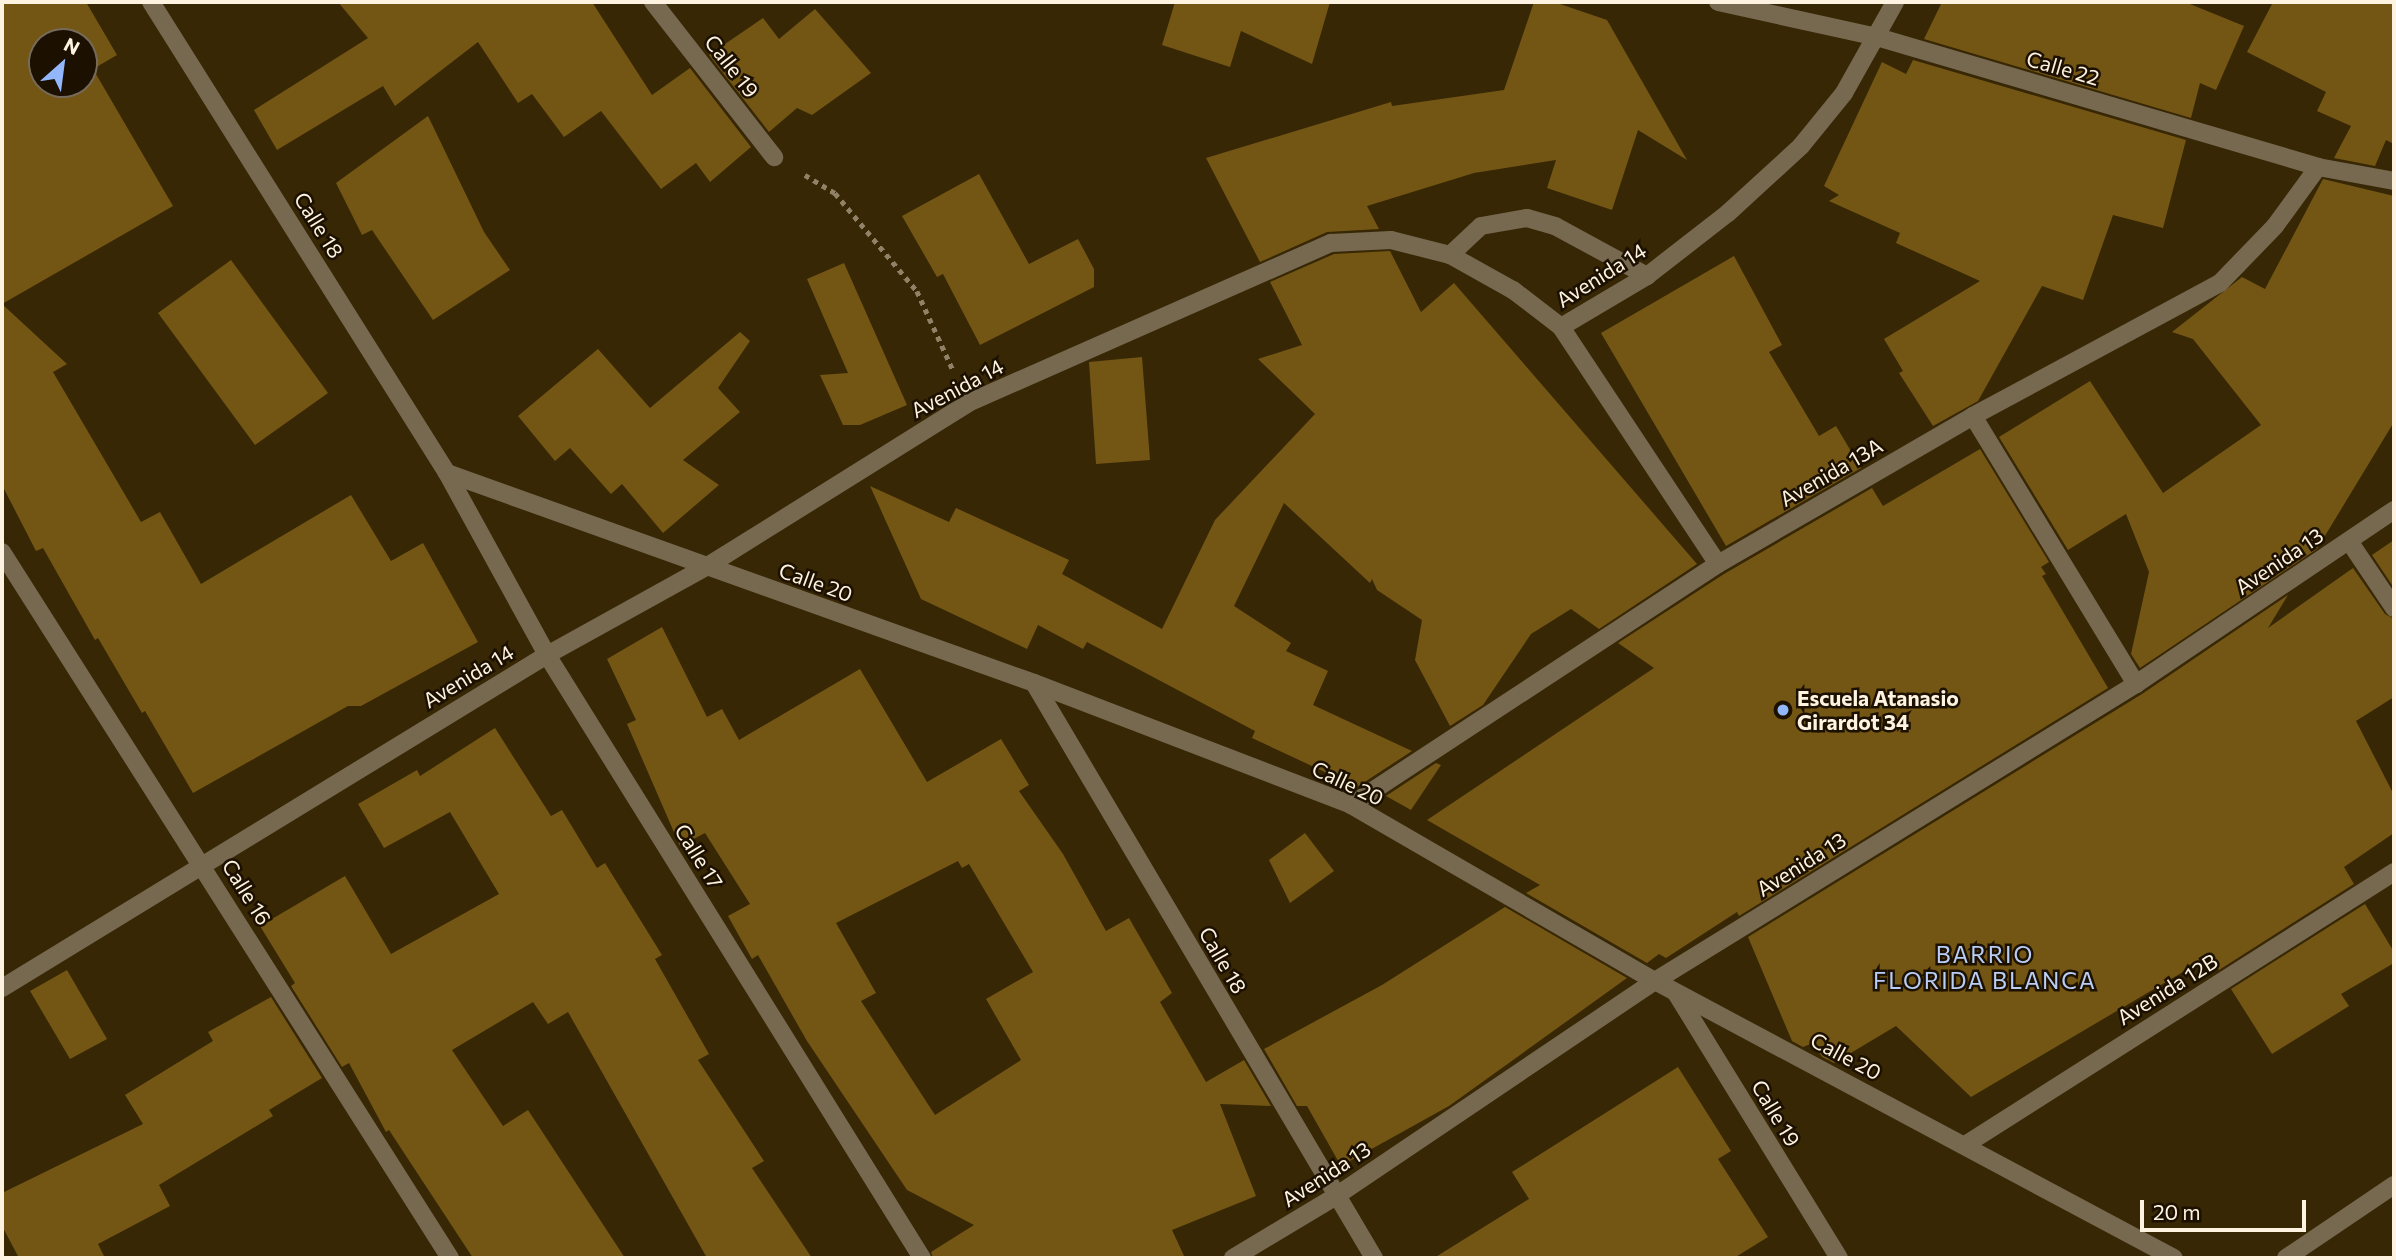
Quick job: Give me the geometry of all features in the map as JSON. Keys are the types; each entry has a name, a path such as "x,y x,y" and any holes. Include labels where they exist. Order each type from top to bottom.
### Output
{"street":[{"name":"Calle 18","path":"151,2 447,473"},
{"name":"Calle 19","path":"653,2 774,157"},
{"name":"Calle 22","path":"1718,2 1877,37 2318,167 2394,181"},
{"name":"Avenida 14","path":"2,988 202,862 547,655 706,567 968,403 1331,243 1391,240 1450,255 1513,290 1561,327 1647,276 1728,213 1801,146 1844,93 1895,2"},
{"name":"Avenida 13A","path":"1351,805 1718,564 1973,416 2220,283 2275,226 2318,167"},
{"path":"1450,255 1481,226 1527,218 1555,226 1647,276"},
{"path":"1561,327 1718,564"},
{"path":"1973,416 2136,684"},
{"name":"Calle 20","path":"447,473 1034,683 1351,805 1655,981 2174,1258"},
{"name":"Calle 17","path":"447,473 547,655 922,1258"},
{"name":"Avenida 13","path":"1233,1258 1336,1196 1655,981 2136,684 2394,510"},
{"path":"2349,541 2394,608"},
{"name":"Calle 16","path":"2,552 202,862 450,1258"},
{"name":"Calle 18","path":"1034,683 1374,1258"},
{"name":"Avenida 12B","path":"1965,1145 2394,872"},
{"name":"Calle 19","path":"1675,992 1839,1258"},
{"path":"2286,1258 2394,1185"}],"path":[{"path":"774,157 835,193 917,291 968,403"}],"building":[{"path":"2,2 86,2 117,55 98,66 98,28 28,28 28,98 98,98 98,78 173,206 2,304"},
{"path":"338,2 592,2 652,95 690,68 751,147 710,182 696,163 661,189 601,111 564,137 532,94 518,103 478,42 395,106 383,86 277,150 254,110 368,38"},
{"path":"1175,2 1330,2 1312,64 1241,31 1230,67 1162,45"},
{"path":"1534,2 1554,2 1607,20 1687,160 1638,130 1612,210 1547,188 1556,160 1474,173 1367,206 1379,229 1327,232 1260,262 1206,158 1391,102 1392,106 1504,90"},
{"path":"1942,2 2185,2 2244,26 2216,90 2200,83 2191,118 1924,39"},
{"path":"2273,2 2394,2 2394,144 2386,140 2375,166 2334,158 2351,126 2317,111 2326,92 2247,52"},
{"path":"815,9 871,73 812,115 797,108 769,132 709,55 763,18 779,39"},
{"path":"1913,60 2186,140 2163,228 2113,215 2083,300 2042,286 1978,401 1933,426 1899,373 1903,371 1884,339 1980,281 1896,243 1900,233 1829,201 1839,195 1824,186 1882,62 1906,74"},
{"path":"428,116 484,232 510,270 433,320 372,230 362,235 336,183"},
{"path":"979,174 1029,264 1078,239 1094,269 1094,287 980,345 943,274 937,277 902,216"},
{"path":"2323,179 2394,196 2394,422 2317,549 2140,668 2131,654 2149,572 2126,514 2068,550 1999,437 2090,381 2163,493 2261,425 2193,339 2172,332 2242,277 2265,289"},
{"path":"1390,251 1421,312 1454,283 1697,564 1599,629 1571,609 1531,634 1483,705 1450,726 1415,660 1422,620 1377,590 1372,579 1370,583 1284,503 1234,606 1291,643 1286,651 1328,671 1313,705 1412,751 1357,787 1252,738 1255,731 1087,642 1083,649 1038,625 1027,649 921,599 870,486 949,522 956,508 1069,560 1062,574 1162,629 1215,520 1315,414 1258,359 1302,345 1270,282 1334,254"},
{"path":"1734,256 1782,345 1769,352 1819,436 1836,426 1861,468 1726,546 1601,333"},
{"path":"231,260 328,393 255,445 158,313"},
{"path":"844,263 907,405 860,425 843,425 820,375 848,373 807,279"},
{"path":"2,304 67,364 53,372 141,522 160,512 201,584 351,495 391,561 423,543 478,642 361,706 348,706 193,793 145,711 142,713 98,638 95,640 43,548 36,551 2,485"},
{"path":"740,332 750,341 718,388 740,412 683,460 719,485 663,533 622,484 611,494 570,448 555,461 518,416 598,349 650,408"},
{"path":"1142,357 1150,460 1096,464 1089,362"},
{"path":"1980,449 2049,562 2041,567 2046,574 2042,576 2108,688 1739,916 1737,912 1666,958 1659,954 1647,963 1526,893 1540,885 1427,820 1654,668 1618,643 1724,574 1872,488 1883,506"},
{"path":"2394,540 2394,588 2372,555"},
{"path":"2353,568 2385,614 2394,619 2394,697 2356,721 2394,795 2394,833 2344,867 2354,884 2219,970 2210,956 1971,1097 1896,1026 1834,1063 1822,1057 1813,1043 1803,1047 1792,1041 1748,937 2142,694 2288,595 2268,628"},
{"path":"662,627 707,717 722,709 739,740 860,669 927,782 1001,739 1029,785 1019,791 1063,854 1106,931 1129,918 1172,993 1160,1002 1206,1082 1244,1060 1271,1106 1220,1104 1256,1196 1172,1230 1185,1258 933,1258 931,1252 974,1225 907,1190 807,1041 758,955 752,959 728,916 750,904 705,833 680,846 627,724 636,720 607,659","holes":["958,861 962,868 969,864 1033,972 986,999 1021,1060 935,1115 861,1001 876,993 836,923"]},
{"path":"495,728 551,816 562,810 597,868 605,863 662,955 655,959 709,1054 698,1060 764,1161 752,1168 812,1258 707,1258 568,1012 548,1024 533,1002 452,1050 503,1126 528,1110 625,1258 473,1258 389,1130 386,1132 349,1063 342,1067 291,986 295,983 260,926 345,876 391,954 499,894 450,812 384,848 358,804 417,770 420,776"},
{"path":"1436,763 1441,765 1411,810 1386,796"},
{"path":"1305,833 1334,871 1290,903 1269,860"},
{"path":"2365,904 2394,952 2394,963 2341,994 2349,1006 2272,1054 2231,989"},
{"path":"1505,907 1627,978 1449,1106 1341,1166 1307,1106 1297,1106 1264,1049 1382,985"},
{"path":"67,970 107,1039 70,1059 30,991"},
{"path":"271,997 322,1078 269,1110 273,1116 159,1185 170,1206 98,1244 105,1258 19,1258 2,1226 2,1193 143,1124 125,1095 213,1041 208,1032"},
{"path":"1678,1067 1731,1151 1718,1159 1768,1237 1734,1258 1434,1258 1529,1199 1512,1172"}],"place":[{"name":"Escuela Atanasio Girardot 34","path":"1783,710"}],"district":[{"name":"BARRIO FLORIDA BLANCA","path":"1985,967"}]}
